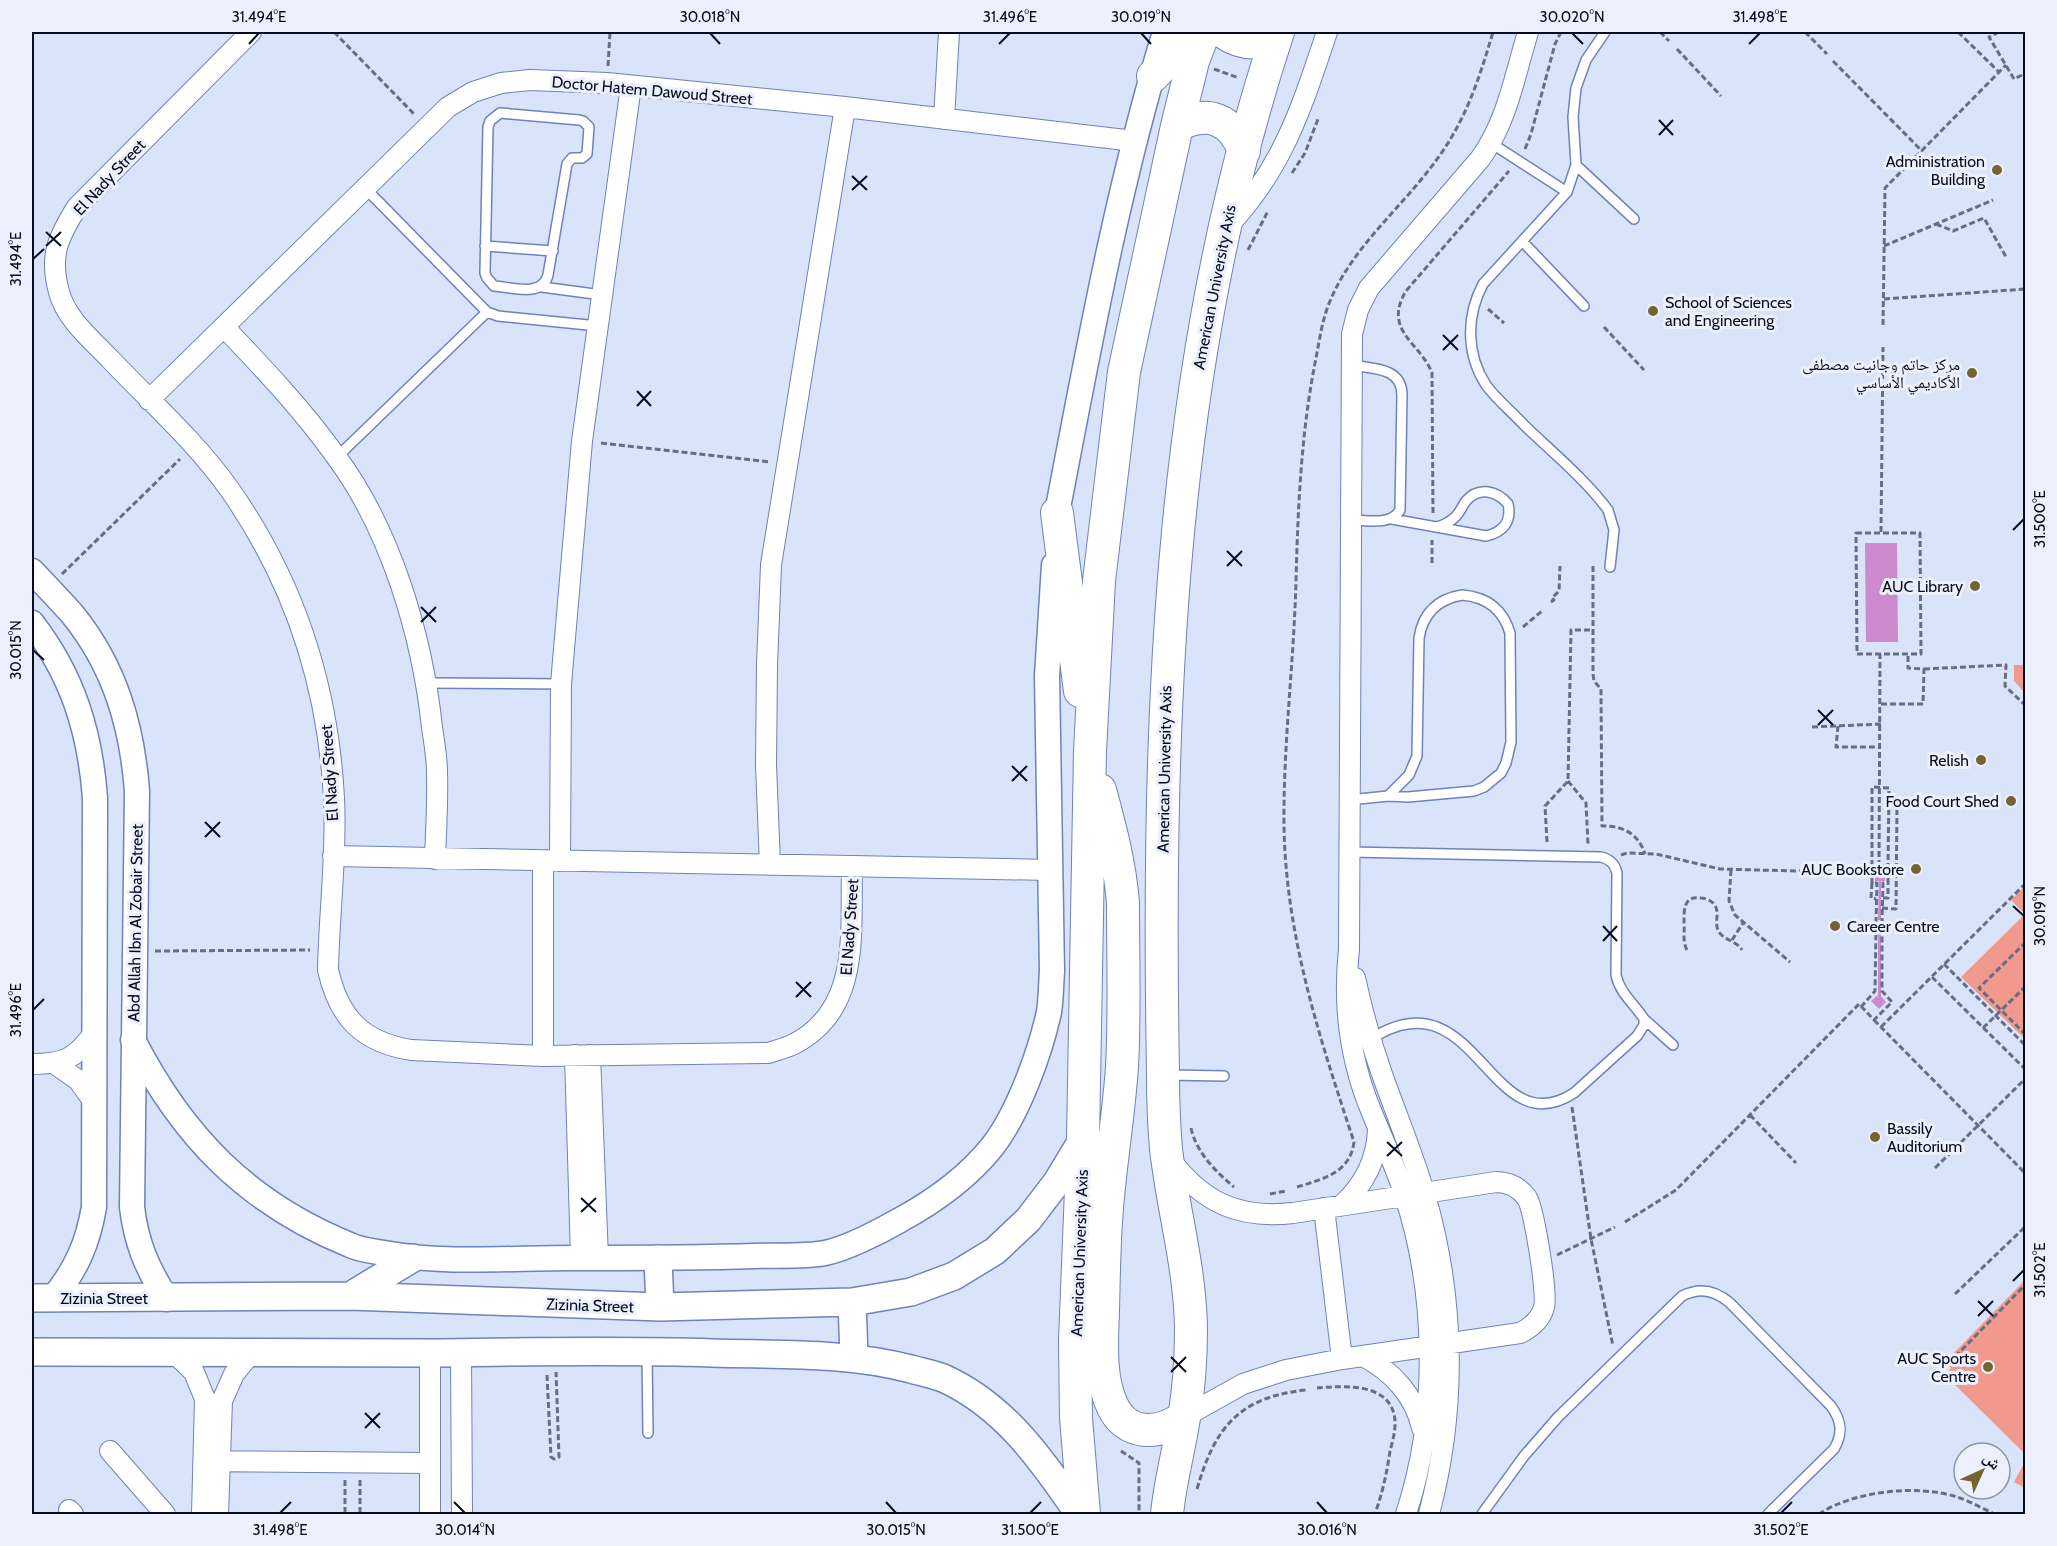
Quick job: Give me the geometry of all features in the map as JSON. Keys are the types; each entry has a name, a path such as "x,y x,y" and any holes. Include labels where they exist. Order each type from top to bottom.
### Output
{"main road":[{"name":"American University Axis","path":"1084,1515 1076,1418 1075,1341 1083,1139 1090,751 1099,581 1124,372 1193,46 1204,32"},
{"path":"1223,32 1243,42 1255,44 1277,35"},
{"name":"American University Axis","path":"1167,1515 1184,1417 1190,1350 1188,1282 1167,1155 1163,1075 1163,806 1172,581 1184,463 1198,364 1223,231 1277,35"},
{"path":"1152,76 1193,46"},
{"path":"1177,126 1187,120 1211,118 1232,130 1244,151"},
{"path":"1057,513 1072,644 1090,751 1116,852 1123,903 1122,1067 1104,1244 1102,1347 1104,1373 1112,1407 1128,1424 1140,1429 1158,1430 1169,1427 1184,1417"},
{"name":"Zizinia Street","path":"42,1298 167,1299 350,1296 660,1307 852,1302 911,1292 954,1276 995,1251 1028,1220 1057,1182 1083,1139"},
{"path":"350,1296 413,1258"},
{"path":"658,1260 660,1307"},
{"path":"852,1302 854,1358"},
{"path":"32,1352 647,1351 854,1358 901,1366 941,1377 966,1390 992,1408 1054,1476 1079,1515"}],"street":[{"name":"El Nady Street","path":"251,32 77,207 60,233 54,263 59,294 74,321 194,445 229,489 259,536 285,585 305,637 321,690 330,745 334,801 327,970 332,990 341,1009 371,1038 390,1046 411,1050 543,1056 768,1053 793,1045 815,1030 833,1011 844,987 850,961 852,867"},
{"path":"944,119 949,32"},
{"path":"1223,231 1260,188 1289,138 1327,32"},
{"path":"1406,1515 1417,1471 1428,1391 1427,1309 1415,1194 1378,1126 1364,1090 1352,1044 1346,996 1349,949 1354,322 1369,288 1480,159 1491,143 1504,116 1528,32"},
{"path":"133,1040 172,1107 196,1137 252,1191 310,1227 354,1247 413,1258 658,1260 825,1253 879,1232 917,1211 953,1186 992,1146 1018,1103 1049,1011 1052,971 1047,676 1057,513 1093,328 1134,141 1163,35"},
{"name":"Doctor Hatem Dawoud Street","path":"149,400 225,328 426,126 448,107 473,92 501,83 530,80 607,83 845,107 1134,141"},
{"path":"543,1056 561,684 582,441 632,86"},
{"path":"770,865 766,765 771,565 845,107"},
{"path":"225,328 287,393 337,457 384,543 406,600 428,683 437,771 435,859"},
{"name":"Abd Allah Ibn Al Zobair Street","path":"40,580 74,616 95,647 113,681 126,716 134,754 137,792 132,1207 139,1246 155,1282 167,1299"},
{"path":"32,623 61,667 75,698 86,731 95,798 94,1207 85,1247 76,1266 42,1298"},
{"path":"333,856 1050,870"},
{"path":"1349,949 1370,1039 1415,1194 1441,1263 1448,1313 1449,1381 1442,1455 1429,1515"},
{"path":"32,1064 55,1064 78,1052 94,1033"},
{"path":"583,1055 589,1258"},
{"path":"55,1064 78,1080 94,1102"},
{"path":"1333,1207 1353,1195 1370,1170 1378,1141 1378,1126"},
{"path":"1167,1155 1187,1180 1200,1191 1228,1207 1259,1215 1276,1215 1503,1182 1517,1188 1528,1200 1531,1208 1546,1300 1540,1317 1520,1333 1342,1359 1286,1370 1243,1384 1184,1417"},
{"path":"94,1158 132,1160"},
{"path":"1333,1207 1342,1359"},
{"path":"461,1352 462,1506 475,1515"},
{"path":"174,1353 194,1372 206,1399 218,1515"},
{"path":"202,1515 222,1401 234,1374 251,1353"},
{"path":"430,1353 430,1515"},
{"path":"1363,1356 1383,1368 1399,1383 1417,1412 1423,1434"},
{"path":"110,1451 165,1515"},
{"path":"212,1461 430,1463"}],"lane":[{"path":"1605,32 1586,60 1576,88 1573,117 1576,165 1567,192 1489,276 1476,297 1470,334 1472,352 1487,385 1498,399 1608,510 1614,530 1610,567"},
{"path":"500,113 584,121 589,127 588,151 585,156 572,158 567,164 553,251 547,282 535,290 494,286 485,273 488,127 490,121 500,113"},
{"path":"1491,143 1567,192"},
{"path":"1576,165 1634,219"},
{"path":"364,188 487,312 498,316 598,326"},
{"path":"1522,241 1584,306"},
{"path":"485,246 553,251"},
{"path":"542,287 602,295"},
{"path":"337,457 487,312"},
{"path":"1352,365 1389,371 1395,375 1402,388 1401,506 1398,515 1392,519"},
{"path":"1352,520 1392,519 1476,535 1493,534 1504,528 1508,522 1510,516 1508,504 1498,494 1478,493 1467,500 1455,517 1435,526"},
{"path":"1349,800 1474,791 1484,788 1501,773 1506,763 1510,742 1511,638 1504,617 1497,608 1481,598 1462,595 1444,600 1429,612 1424,620 1419,638 1417,756 1409,775 1388,796"},
{"path":"428,683 561,684"},
{"path":"1349,852 1605,858 1614,864 1617,873 1616,975 1621,990 1644,1019 1673,1045"},
{"path":"1370,1039 1385,1029 1402,1024 1432,1025 1450,1032 1459,1039 1502,1084 1519,1098 1542,1104 1553,1103 1570,1096 1637,1036 1644,1025 1644,1019"},
{"path":"1163,1075 1224,1076"},
{"path":"1482,1515 1524,1456 1558,1417 1682,1296 1702,1290 1712,1291 1730,1303 1837,1414 1841,1432 1834,1449 1768,1515"},
{"path":"647,1351 648,1432"}],"path":[{"path":"334,32 426,126"},
{"path":"607,83 610,32"},
{"path":"1432,563 1435,526 1432,373 1424,357 1412,347 1402,330 1400,304 1406,291 1518,161 1531,134 1555,44 1561,32"},
{"path":"1660,32 1669,41"},
{"path":"1806,32 1827,54"},
{"path":"1958,32 2000,72"},
{"path":"1999,32 1989,37 2014,80 2025,73"},
{"path":"1193,46 1262,87"},
{"path":"1677,49 1721,96"},
{"path":"1833,61 1922,151"},
{"path":"1883,325 1885,188 2006,65"},
{"path":"1287,181 1305,153 1321,111"},
{"path":"1884,246 1993,200"},
{"path":"1245,258 1254,234 1271,205"},
{"path":"1936,224 1953,231 1984,218 2006,257"},
{"path":"1884,299 2025,289"},
{"path":"1476,297 1504,323"},
{"path":"1604,327 1644,370"},
{"path":"1881,532 1883,347"},
{"path":"582,441 787,464"},
{"path":"40,580 194,445"},
{"path":"1881,532 1920,532 1921,654 1857,654 1856,533 1881,532"},
{"path":"1551,603 1554,600 1552,598 1559,591 1560,566"},
{"path":"1593,567 1594,681 1601,689 1602,826 1623,828 1631,832 1642,844 1645,854"},
{"path":"1511,638 1542,610"},
{"path":"1588,857 1586,803 1568,781 1571,630 1592,630"},
{"path":"1879,866 1880,654"},
{"path":"1908,654 1908,668 2006,665 2005,686 2025,706"},
{"path":"1881,704 1923,704 1924,669"},
{"path":"1812,727 1881,724"},
{"path":"1838,726 1836,747 1881,747"},
{"path":"1547,856 1545,806 1568,781"},
{"path":"1876,923 1876,898 1871,898 1872,787 1889,788 1888,898 1883,898 1882,923"},
{"path":"1882,908 1896,909 1897,807"},
{"path":"1614,864 1618,857 1624,854 1645,854 1664,856 1708,868 1731,870 1872,873"},
{"path":"1872,866 1888,866"},
{"path":"1731,870 1729,901 1735,915 1790,962"},
{"path":"1888,875 1896,874"},
{"path":"1881,1027 2025,883"},
{"path":"1687,950 1683,941 1683,915 1686,903 1693,898 1707,899 1714,904 1717,911 1718,931 1722,936 1739,945 1742,950"},
{"path":"1732,940 1743,923"},
{"path":"1861,1006 1875,991 1876,930"},
{"path":"1874,1020 1892,1002 1882,991 1882,930"},
{"path":"2025,942 1979,988 2025,1032"},
{"path":"135,952 328,949"},
{"path":"1944,964 2025,1046"},
{"path":"1932,976 2025,1070"},
{"path":"1983,1028 2025,986"},
{"path":"1625,1222 1676,1190 1858,1004 2025,1174"},
{"path":"1935,1168 2025,1078"},
{"path":"1570,1096 1591,1239 1616,1359"},
{"path":"1750,1115 1796,1164"},
{"path":"1191,1125 1192,1133 1209,1163 1234,1187 1241,1190"},
{"path":"1260,1194 1286,1191"},
{"path":"1954,1294 2025,1226"},
{"path":"1540,1262 1615,1227"},
{"path":"1949,1363 2025,1284"},
{"path":"551,1352 559,1456 554,1459 551,1457 551,1352"},
{"path":"1317,1388 1360,1387 1378,1395 1393,1411 1395,1424 1387,1472 1375,1515"},
{"path":"1195,1496 1214,1442 1228,1424 1259,1401 1272,1396 1306,1390"},
{"path":"1118,1448 1139,1463 1139,1515"},
{"path":"345,1515 352,1462"},
{"path":"352,1462 360,1515"},
{"path":"1819,1515 1826,1509 1869,1495 1913,1490 1957,1497 1995,1515"}],"shaded area":[{"path":"1865,543 1897,543 1898,642 1866,642"},
{"path":"2014,665 2025,665 2025,693 2014,681"},
{"path":"1875,869 1885,870 1885,881 1881,881 1881,920 1878,920 1879,881 1875,881"},
{"path":"2025,886 2025,914 2011,900"},
{"path":"2025,914 2025,1039 1961,977"},
{"path":"1878,933 1881,933 1881,996 1886,1002 1879,1009 1871,1001 1878,995"},
{"name":"AUC Sports Centre","path":"2025,1280 2025,1454 1945,1375 1951,1368 1945,1362"},
{"path":"2025,1462 2025,1488 2014,1482"}],"place":[{"name":"Administration Building","path":"1997,170"},
{"name":"School of Sciences and Engineering","path":"1653,311"},
{"name":"مركز حاتم وجانيت مصطفى الأكاديمي الأساسي","path":"1972,373"},
{"name":"AUC Library","path":"1975,586"},
{"name":"Relish","path":"1981,760"},
{"name":"Food Court Shed","path":"2011,801"},
{"name":"AUC Bookstore","path":"1916,869"},
{"name":"Career Centre","path":"1835,926"},
{"name":"Bassily Auditorium","path":"1875,1137"},
{"name":"AUC Sports Centre","path":"1988,1367"}]}
